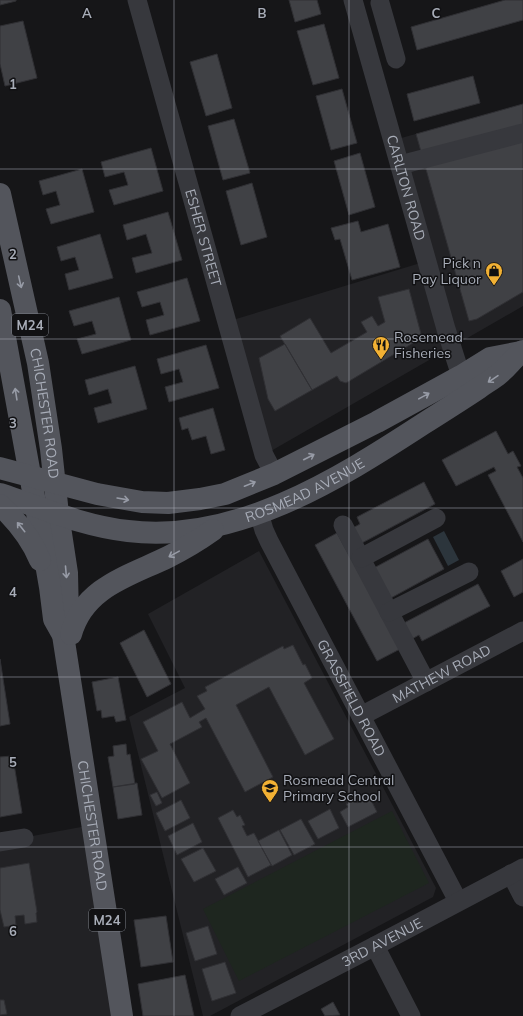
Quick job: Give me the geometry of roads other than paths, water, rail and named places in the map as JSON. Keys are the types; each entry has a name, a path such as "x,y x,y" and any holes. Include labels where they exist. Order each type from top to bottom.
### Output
{"main road":[{"name":"CHICHESTER ROAD","path":"0,194 38,363 66,567 69,607 64,644"},
{"name":"CHICHESTER ROAD","path":"0,310 36,506 54,620 64,644 122,1016"},
{"name":"ROSMEAD AVENUE","path":"0,468 97,494 142,502 168,502 200,499 225,494 274,474 377,422 461,376 490,358 522,352"},
{"name":"ROSMEAD AVENUE","path":"0,494 58,514 96,525 128,531 179,532 219,526 259,513 307,492 374,455 499,374 522,352"},
{"path":"274,474 289,480 301,480 348,461 374,455"},
{"path":"0,505 28,536 50,587"},
{"path":"64,644 82,610 88,602 102,590 129,575 170,556 219,526"}],"street":[{"name":"ESHER STREET","path":"137,0 264,455 274,474"},
{"path":"354,5 385,1 396,59"},
{"name":"CARLTON ROAD","path":"354,5 461,376"},
{"path":"400,165 523,133"},
{"name":"GRASSFIELD ROAD","path":"259,513 264,530 458,901"},
{"path":"361,558 436,518"},
{"path":"343,526 426,682"},
{"path":"389,612 469,572"},
{"name":"MATHEW ROAD","path":"361,716 523,631"},
{"path":"0,842 24,838"},
{"path":"517,871 523,897"},
{"name":"3RD AVENUE","path":"240,1016 517,871"},
{"path":"375,946 412,1016"}],"place":[{"name":"Pick n Pay Liquor","path":"494,286"},
{"name":"Rosemead Fisheries","path":"381,360"},
{"name":"Rosmead Central Primary School","path":"270,803"}]}
